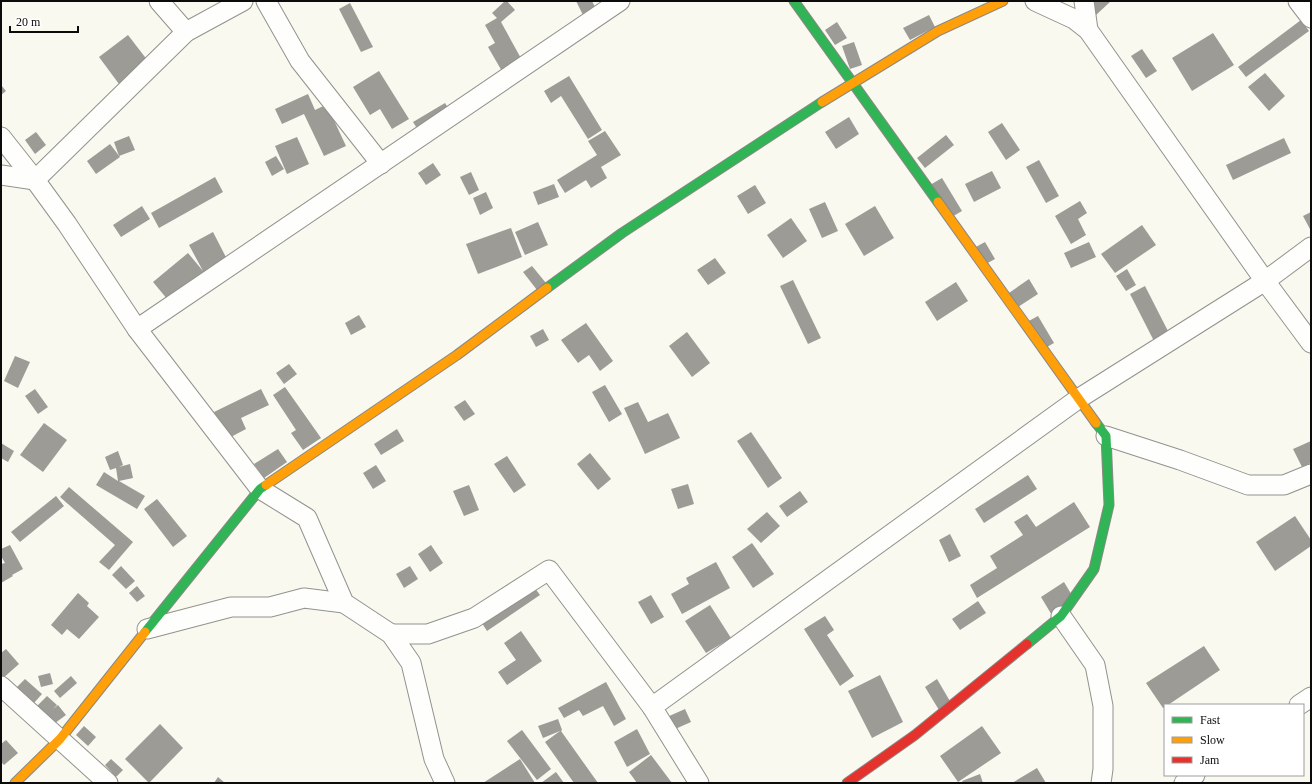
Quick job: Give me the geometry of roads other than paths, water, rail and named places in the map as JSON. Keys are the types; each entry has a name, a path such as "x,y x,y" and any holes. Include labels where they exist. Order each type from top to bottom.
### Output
{"street":[{"path":"159,1 186,32"},
{"path":"36,180 186,32 243,1"},
{"path":"266,1 300,61 381,164"},
{"path":"136,329 620,1"},
{"path":"794,1 1106,436 1109,505 1094,569 1061,616 915,735 847,783"},
{"path":"15,783 60,739 260,489 457,355 622,233 852,83 938,32 1003,1"},
{"path":"1034,1 1074,19 1088,30 1265,281 1311,343"},
{"path":"1084,1 1088,30"},
{"path":"1302,2 1311,18"},
{"path":"1,137 36,180 67,224 136,329 260,489 307,518 344,603"},
{"path":"1,175 36,180"},
{"path":"652,707 1078,399 1265,281 1311,247"},
{"path":"1106,436 1180,460 1248,485 1284,485 1311,474"},
{"path":"391,634 428,634 474,618 549,570 652,707 699,783"},
{"path":"147,630 231,607 270,607 304,598 344,603 391,634 411,663 434,759 445,783"},
{"path":"1061,616 1094,665 1103,706 1103,769 1101,783"},
{"path":"411,663 428,634"},
{"path":"1,686 108,783"},
{"path":"1300,704 1311,697"},
{"path":"1184,783 1194,776"}]}
